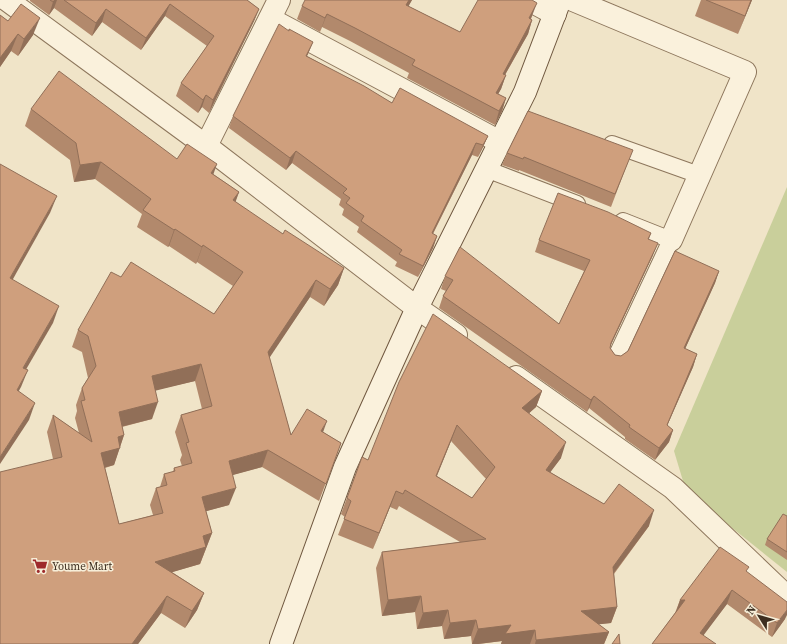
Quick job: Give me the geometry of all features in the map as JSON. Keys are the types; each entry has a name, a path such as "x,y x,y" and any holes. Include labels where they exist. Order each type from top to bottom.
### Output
{"street":[{"path":"281,644 345,467 417,308 500,142 524,113 525,92 558,7 529,0"},
{"path":"572,0 745,72 671,240"},
{"path":"11,1 206,146 417,308 475,348"},
{"path":"206,146 274,9 500,142"},
{"path":"500,366 673,488 787,596"}],"lane":[{"path":"597,139 699,175"},
{"path":"486,169 590,209"},
{"path":"612,217 671,240 615,359"}],"green space":[{"path":"787,187 787,572 686,491 674,451"}],"building":[{"path":"64,0 247,0 259,9 213,100 206,95 203,100 181,83 214,36 170,4 146,38 106,9 96,23"},
{"path":"305,0 409,0 406,5 460,32 478,0 532,0 537,3 529,18 532,20 503,74 506,75 496,93 506,98 499,111 412,65 415,60 355,28 327,14 325,18 302,6"},
{"path":"706,0 751,0 745,16"},
{"path":"21,4 40,18 24,39 18,34 0,58 0,15 8,21"},
{"path":"279,24 289,31 289,29 313,42 306,56 364,86 392,103 400,88 488,136 483,145 476,143 432,233 437,236 423,266 399,254 402,250 361,221 364,216 346,203 350,198 343,193 347,189 296,151 290,158 233,116"},
{"path":"59,71 177,159 187,144 217,164 211,173 239,192 233,200 283,234 285,230 344,268 330,289 316,280 268,352 291,435 307,409 327,421 321,431 341,443 326,484 268,450 229,461 236,488 202,497 212,533 203,536 206,547 155,562 204,593 192,611 167,596 132,644 0,644 0,472 62,457 53,415 92,442 81,401 85,400 82,388 96,366 88,336 78,330 111,272 121,277 131,262 214,314 243,272 203,245 202,247 143,210 151,199 101,162 80,165 76,143 31,109","holes":["201,364 212,406 181,415 189,442 186,443 192,463 174,468 175,471 164,474 167,485 156,488 163,513 119,524 101,453 120,448 118,437 124,435 119,412 158,402 152,376"]},
{"path":"528,111 633,150 615,194 524,157 523,159 507,153"},
{"path":"0,164 57,196 10,278 59,306 23,368 28,370 17,390 35,403 0,457"},
{"path":"558,193 608,212 651,233 648,239 658,243 611,343 610,348 615,355 621,356 628,351 675,251 719,271 684,348 697,354 667,425 673,430 659,448 629,427 630,425 594,396 591,400 443,296 453,280 445,276 460,247 559,324 590,260 539,240"},
{"path":"433,314 542,391 522,408 566,442 546,470 604,504 619,484 654,510 613,567 617,607 581,611 609,632 536,640 535,630 505,634 511,625 478,629 476,620 450,623 448,610 423,613 421,596 388,600 382,552 486,539 405,490 403,494 396,491 379,533 344,519 351,501 347,498 362,457 368,460 399,382","holes":["457,425 495,467 472,498 436,476"]},
{"path":"783,514 787,516 787,552 767,539"},
{"path":"720,547 749,567 746,571 787,602 787,610 777,623 732,590 700,633 716,644 652,644 685,600 680,600"},
{"path":"619,634 620,644 612,644"}],"place":[{"name":"Youme Mart","path":"40,566"}]}
